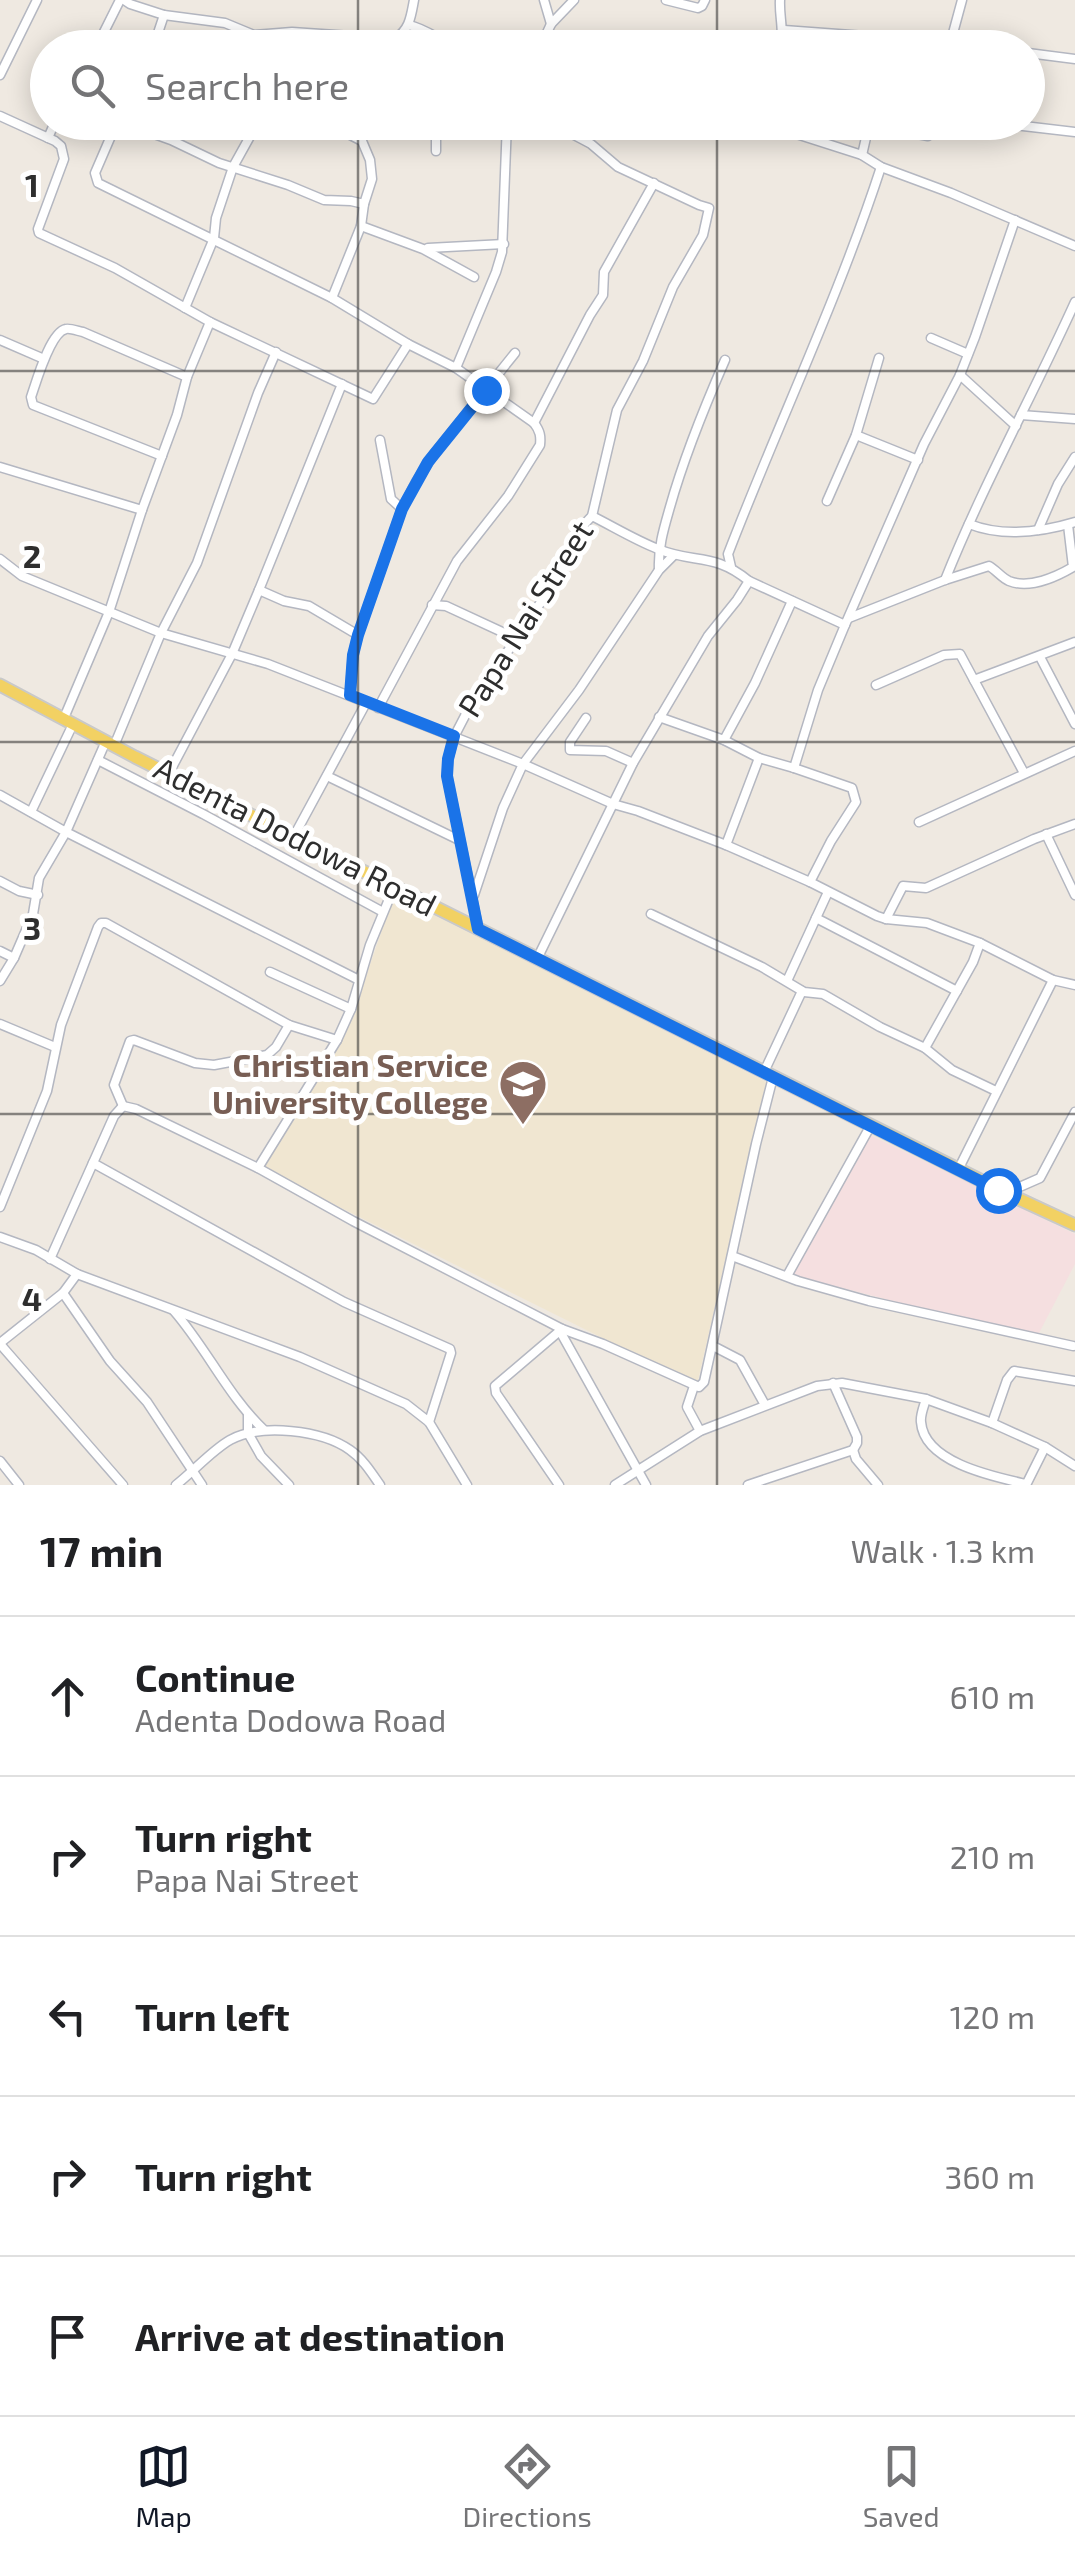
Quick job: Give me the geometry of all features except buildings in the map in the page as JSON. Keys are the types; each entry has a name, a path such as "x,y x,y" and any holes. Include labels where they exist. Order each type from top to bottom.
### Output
{"main road":[{"name":"Adenta Dodowa Road","path":"0,685 394,887 1075,1225"}],"street":[{"path":"106,30 122,0 164,15 226,24 238,30"},
{"path":"406,30 414,0"},
{"path":"544,0 551,24"},
{"path":"548,30 574,0"},
{"path":"666,0 698,8 704,0"},
{"path":"780,0 784,30"},
{"path":"954,30 962,0"},
{"path":"0,74 34,1"},
{"path":"159,30 164,15"},
{"path":"409,25 424,30"},
{"path":"1045,55 1075,59"},
{"path":"0,116 30,130"},
{"path":"1045,129 1075,132"},
{"path":"51,140 61,146 64,159 38,229 40,233 116,268 210,322 374,399 408,344"},
{"path":"109,140 95,173 98,183 332,298 456,368 534,423 540,432 540,445 508,496 457,561 378,708"},
{"path":"171,140 219,163 324,200 364,204"},
{"path":"185,308 214,238 216,218 233,167 248,140"},
{"path":"332,298 361,226 372,179 362,140"},
{"path":"436,140 436,151"},
{"path":"456,368 504,244 507,140"},
{"path":"534,423 603,295 604,272 654,183 618,167 583,140"},
{"path":"815,140 862,155 881,168 1075,246"},
{"path":"862,155 865,140"},
{"path":"731,568 728,554 839,284 881,168"},
{"name":"Papa Nai Street","path":"478,929 447,776 448,759 454,736 474,700 552,582 576,532 592,516 617,410 643,361 664,307 703,235 709,208 654,183"},
{"path":"794,768 818,690 940,411 960,376 1015,220"},
{"path":"361,226 423,249 474,277"},
{"path":"423,249 504,244"},
{"path":"945,580 1075,302"},
{"path":"30,812 69,721 210,322"},
{"path":"162,456 34,406 30,397 44,358 62,330 72,329 188,377"},
{"path":"931,338 968,354"},
{"path":"0,340 44,358"},
{"path":"0,980 33,914 39,878 66,832 197,563 276,352"},
{"path":"350,695 358,635 402,509 428,462 515,354"},
{"path":"827,501 856,435 879,358"},
{"path":"659,570 658,550 675,489 725,360"},
{"path":"960,376 1016,426"},
{"path":"169,773 232,654 342,384"},
{"path":"1021,415 1075,418"},
{"path":"856,435 918,460"},
{"path":"380,440 391,498 402,509"},
{"path":"1038,530 1075,457"},
{"path":"0,467 142,510"},
{"path":"592,516 658,550 709,559 731,568 748,582 847,622 945,580 989,566 1009,581 1030,582 1056,578 1074,567 1072,523 1003,532 969,524"},
{"path":"472,900 497,824 524,764 674,554"},
{"path":"709,559 728,554"},
{"path":"0,559 22,576 161,633 268,664 350,695 613,804 726,845 886,919 922,922 980,943 1054,980 1075,985"},
{"path":"538,958 633,762 708,636 748,582"},
{"path":"258,590 309,606 358,635"},
{"path":"439,593 446,606"},
{"path":"724,740 792,601"},
{"path":"432,605 446,606 515,638"},
{"path":"974,680 1075,642"},
{"path":"876,685 952,653 960,654 1024,773"},
{"path":"1040,657 1075,724"},
{"path":"294,836 366,703"},
{"path":"586,718 570,742 570,750 606,752 633,762"},
{"path":"659,718 724,740 759,758 852,788 856,802 810,882"},
{"path":"919,822 1075,751"},
{"path":"726,845 759,758"},
{"path":"98,760 382,912"},
{"path":"327,776 459,840"},
{"path":"0,794 66,832 359,980"},
{"path":"886,919 900,887 929,887 1075,824"},
{"path":"1046,834 1075,895"},
{"path":"0,881 38,895"},
{"path":"258,1168 337,1040 394,887"},
{"path":"787,981 828,892"},
{"path":"651,914 802,992 824,994 926,1048 952,1070 996,1091"},
{"path":"816,918 957,991"},
{"path":"0,1208 47,1091 54,1047 101,923 289,1024 337,1040"},
{"path":"926,1048 980,943"},
{"path":"0,951 14,958"},
{"path":"270,972 351,1009"},
{"path":"958,1170 1054,980"},
{"path":"123,1106 258,1168 562,1331 603,1344 699,1386 704,1382 732,1256 768,1074 802,992"},
{"path":"0,1024 54,1047"},
{"path":"123,1106 114,1085 130,1041 196,1064 214,1065 267,1055 289,1024"},
{"path":"50,1260 114,1116 123,1106"},
{"path":"1006,1194 1040,1178 1074,1117"},
{"path":"786,1276 871,1125"},
{"path":"94,1163 344,1302 450,1349 429,1422"},
{"path":"0,1249 4,1239 36,1250 78,1274 318,1364 406,1404 429,1422 467,1485"},
{"path":"732,1256 869,1301 1074,1346"},
{"path":"78,1274 63,1293 0,1344 123,1485"},
{"path":"63,1293 110,1361 147,1402 202,1485"},
{"path":"172,1310 248,1415 264,1430"},
{"path":"190,1330 197,1319"},
{"path":"562,1331 646,1485"},
{"path":"559,1485 496,1393 496,1386 562,1331"},
{"path":"712,1346 740,1360 765,1405"},
{"path":"992,1423 1014,1371 1075,1381"},
{"path":"615,1485 700,1431 818,1386 842,1383 926,1399 1046,1447 1075,1466"},
{"path":"833,1384 856,1437 856,1459 878,1485"},
{"path":"694,1386 687,1408 700,1431"},
{"path":"926,1399 921,1424 924,1434 937,1452 962,1465 1026,1484 1046,1447"},
{"path":"248,1415 248,1433 261,1456 289,1485"},
{"path":"176,1485 229,1441 264,1430 334,1440 364,1462 380,1485"},
{"path":"748,1485 853,1450"},
{"path":"0,1460 19,1485"}],"shaded area":[{"name":"Christian Service University College","path":"394,895 766,1082 697,1385 263,1169 349,1026"},
{"path":"870,1135 1075,1234 1075,1264 1038,1335 793,1273"}],"place":[{"name":"Christian Service University College","path":"523,1126"}],"route":[{"path":"486,390 428,462 402,509 358,635 350,674 350,695 454,736 448,759 449,793 478,929 998,1190"}]}
